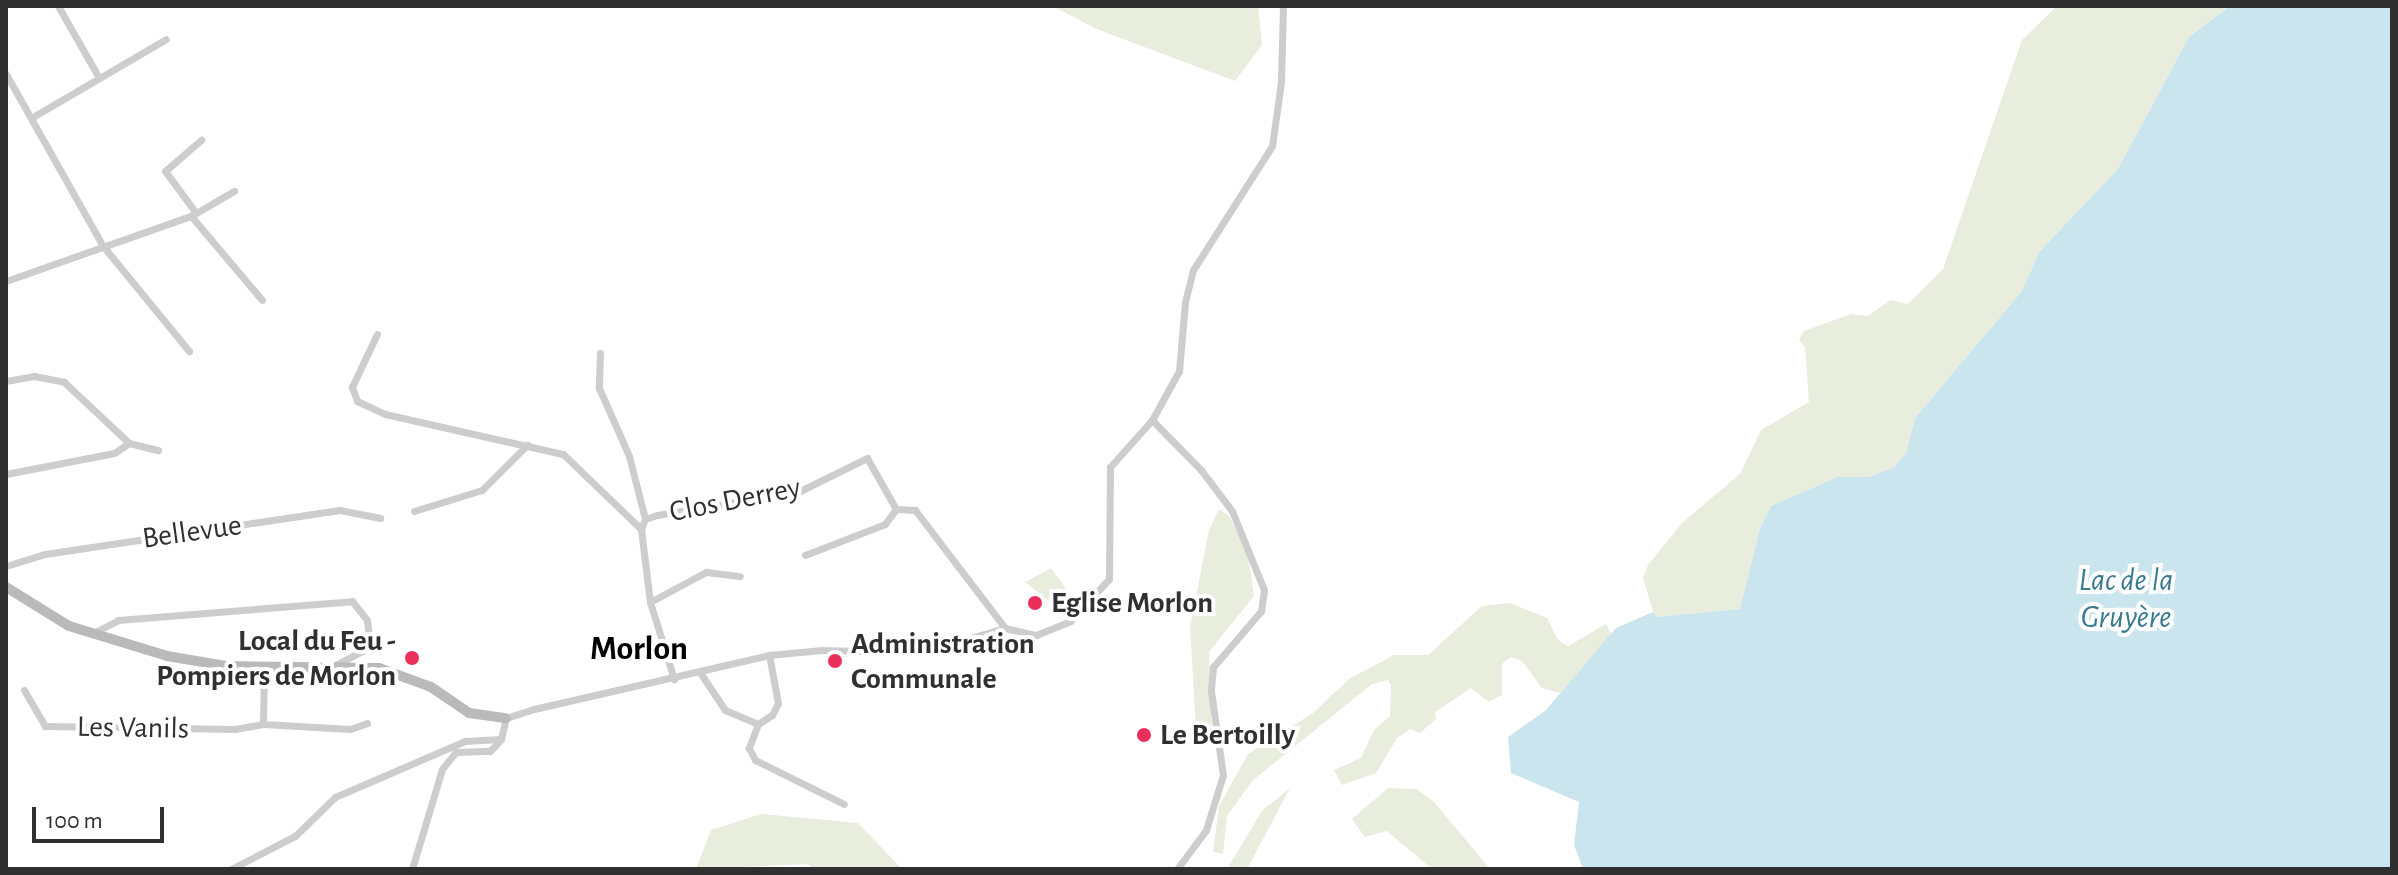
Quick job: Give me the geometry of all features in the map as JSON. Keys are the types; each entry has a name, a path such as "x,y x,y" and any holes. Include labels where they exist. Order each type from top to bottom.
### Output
{"street":[{"path":"58,6 99,78"},
{"path":"6,587 50,617 91,635 194,663 394,671 431,687 469,713 506,718 701,674 769,655 929,652 1005,628 1036,635 1070,621 1109,579 1114,534 1110,467 1152,420 1179,371 1185,302 1193,270 1272,146 1281,82 1283,6"},
{"path":"31,118 166,39"},
{"path":"6,74 103,246 189,351"},
{"path":"201,140 165,171 194,214 262,300"},
{"path":"6,281 194,214 234,191"},
{"path":"377,334 352,387 357,401 385,414 563,454 583,469 641,529 650,602 674,679"},
{"path":"600,353 599,388 629,456 645,519"},
{"path":"6,381 34,376 64,382 129,443 158,450"},
{"path":"1152,420 1201,470 1232,511 1264,590 1261,611 1213,667 1211,691 1223,775 1206,830 1177,869"},
{"path":"6,474 114,453 129,443"},
{"path":"414,511 482,490 527,445"},
{"name":"Clos Derrey","path":"641,529 645,519 800,491 867,458 896,509"},
{"path":"805,555 885,524 896,509 915,510 1005,628"},
{"name":"Bellevue","path":"6,566 45,554 340,510 380,518"},
{"path":"650,602 706,572 740,576"},
{"path":"91,635 118,620 352,601 367,620 369,638 362,651 332,667"},
{"path":"769,655 778,703 772,715 758,724 749,748 755,760 844,804"},
{"path":"263,724 264,667"},
{"path":"701,674 725,710 758,724"},
{"name":"Les Vanils","path":"24,690 45,726 160,730 263,724 350,729 367,723"},
{"path":"412,869 442,769 456,752 490,751 501,739 506,718"},
{"path":"231,869 295,836 335,797 465,741 501,739"}],"shaded area":[{"path":"1052,6 1258,6 1262,45 1235,81 1099,30"},
{"path":"2057,6 2230,6 2189,37 2118,169 2039,252 2022,291 1915,418 1906,453 1893,468 1868,477 1837,477 1771,506 1760,528 1741,609 1655,617 1643,578 1648,565 1683,522 1740,474 1761,430 1809,402 1805,347 1799,340 1804,331 1851,314 1868,316 1890,300 1908,304 1943,269 2022,40"},
{"path":"1219,509 1229,516 1248,554 1254,596 1209,652 1212,741 1204,740 1196,729 1190,627 1209,530"},
{"path":"1051,568 1069,593 1059,609 1025,582"},
{"path":"1510,603 1547,618 1558,640 1568,646 1606,624 1612,635 1560,693 1542,688 1522,661 1511,657 1502,664 1502,695 1489,702 1471,688 1435,712 1436,719 1420,733 1410,729 1397,738 1376,773 1342,785 1334,770 1361,758 1374,730 1390,716 1391,685 1388,680 1372,684 1252,781 1227,816 1223,854 1213,852 1219,806 1248,754 1313,713 1349,679 1394,655 1428,655 1482,606"},
{"path":"1290,788 1247,869 1227,869 1262,811"},
{"path":"1388,788 1416,789 1434,802 1490,869 1432,869 1387,831 1365,837 1352,819"},
{"path":"761,814 858,823 902,869 813,869 808,864 696,869 711,830"}],"water":[{"name":"Lac de la Gruyère","path":"2230,6 2392,6 2392,869 1583,869 1574,845 1579,802 1511,773 1508,737 1545,711 1616,628 1653,612 1656,617 1740,609 1760,528 1771,506 1837,477 1868,477 1893,468 1906,453 1915,418 2022,291 2039,252 2118,169 2189,37"}],"place":[{"name":"Eglise Morlon","path":"1035,603"},
{"name":"Local du Feu - Pompiers de Morlon","path":"412,658"},
{"name":"Administration Communale","path":"835,661"},
{"name":"Le Bertoilly","path":"1144,735"}],"district":[{"name":"Morlon","path":"639,650"}]}
